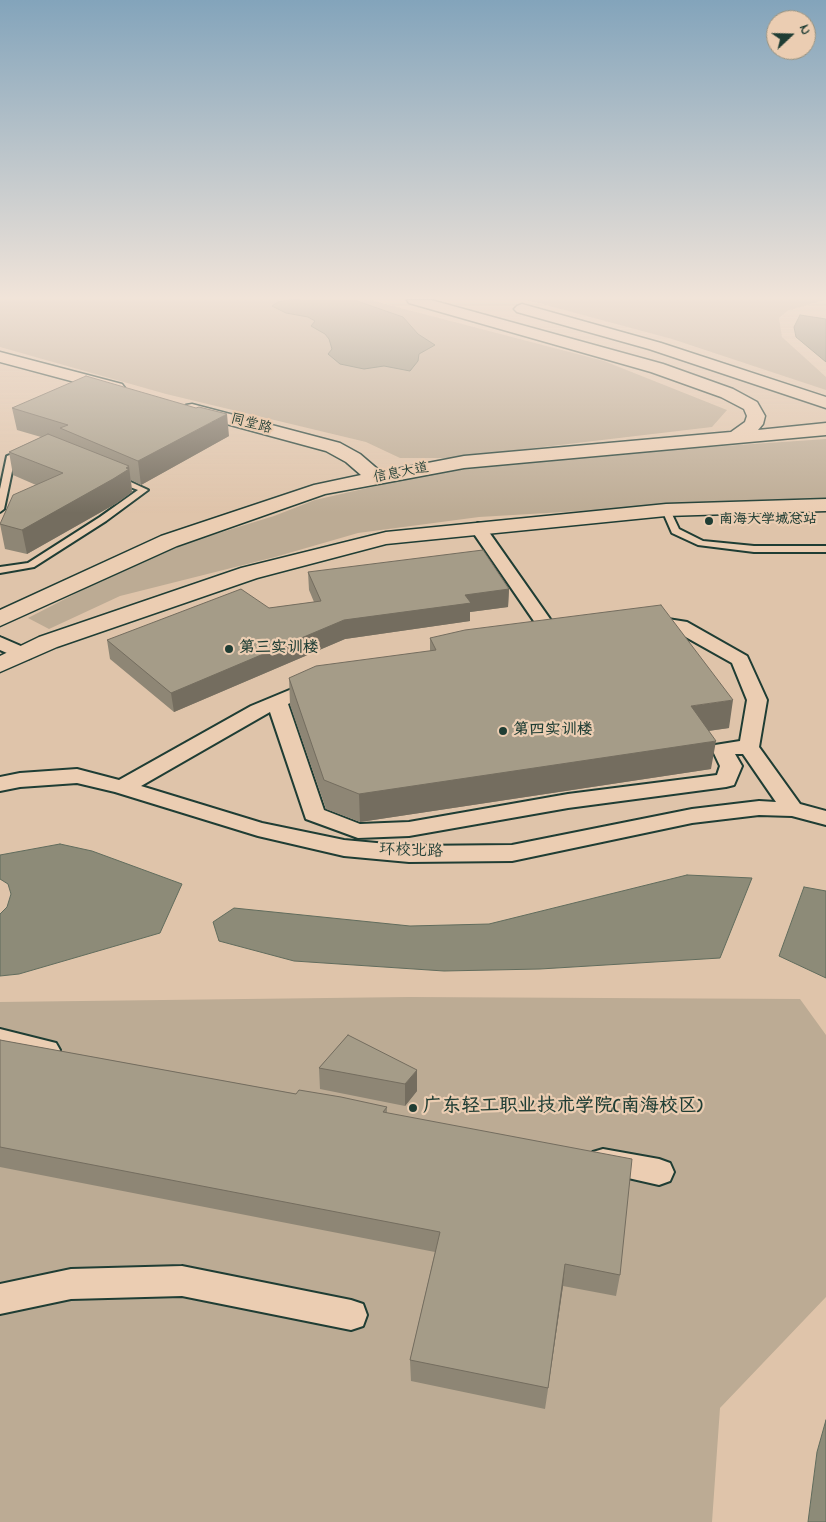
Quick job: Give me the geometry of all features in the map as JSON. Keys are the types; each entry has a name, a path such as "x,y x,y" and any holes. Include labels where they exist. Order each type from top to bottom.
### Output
{"main road":[{"path":"52,371 133,393"},
{"path":"662,371 727,393 751,406 756,416 754,424 738,436"},
{"path":"688,379 707,380 719,376 724,373 723,371"},
{"path":"734,371 826,403"},
{"name":"同堂路","path":"171,403 333,447 353,458 377,479"},
{"name":"信息大道","path":"0,619 169,541 321,489 464,462 826,429"},
{"path":"0,665 48,642 249,573 386,538 666,510 826,506"}],"street":[{"path":"478,528 544,623"},
{"path":"634,619 680,626 740,660 758,700 749,747 792,809"},
{"path":"0,643 23,654"},
{"path":"122,787 258,710 332,680"},
{"path":"277,702 314,814 358,830 409,829 568,801 726,780 731,766 722,749 749,747"},
{"name":"环校北路","path":"0,784 20,780 77,776 122,787 258,828 344,848 409,854 512,853 692,816 759,808 792,809 826,818"},
{"path":"0,1040 72,1056"},
{"path":"582,1156 659,1172"},
{"path":"0,1299 71,1284 182,1280 351,1315"}],"lane":[{"path":"0,509 11,456 29,450"},
{"path":"0,570 31,565 103,520 144,490 109,475"},
{"path":"666,510 675,531 701,543 754,549 826,549"}],"shaded area":[{"path":"85,371 629,371 727,410 712,427 450,458 400,458 366,442 166,394"},
{"path":"769,371 819,371 826,377 826,390"},
{"path":"826,439 826,501 768,500 479,517 358,533 275,557 120,596 49,629 28,618 131,565 193,541 274,516 315,500 446,470 564,457"},
{"path":"60,844 92,851 182,884 160,933 19,974 0,976 0,914 7,907 11,894 8,884 0,879 0,855"},
{"path":"687,875 752,878 720,958 540,969 444,971 294,961 219,941 213,922 234,908 410,926 489,924"},
{"path":"804,887 826,891 826,978 779,956"},
{"path":"409,997 800,999 826,1035 826,1297 720,1408 712,1522 0,1522 0,1002"},
{"path":"826,1420 826,1522 808,1522 817,1452"}],"building":[{"path":"86,376 196,408 199,407 227,414 138,461 60,428 68,425 12,408"},
{"path":"48,434 129,466 126,468 129,469 22,530 0,524 13,495 63,473 9,452"},
{"name":"第三实训楼","path":"483,550 509,589 465,595 471,603 344,620 171,693 107,640 241,589 269,608 321,601 308,572"},
{"name":"第四实训楼","path":"661,605 733,700 691,706 716,741 359,794 324,780 289,678 316,666 436,650 430,638 465,630"},
{"path":"348,1035 417,1070 405,1084 319,1068"},
{"path":"0,1040 296,1094 299,1090 341,1097 387,1107 383,1112 632,1159 620,1275 565,1264 548,1388 410,1360 440,1232 0,1147"}],"place":[{"name":"南海大学城总站","path":"709,521"},
{"name":"第三实训楼","path":"229,649"},
{"name":"第四实训楼","path":"503,731"},
{"name":"广东轻工职业技术学院(南海校区)","path":"413,1108"}]}
